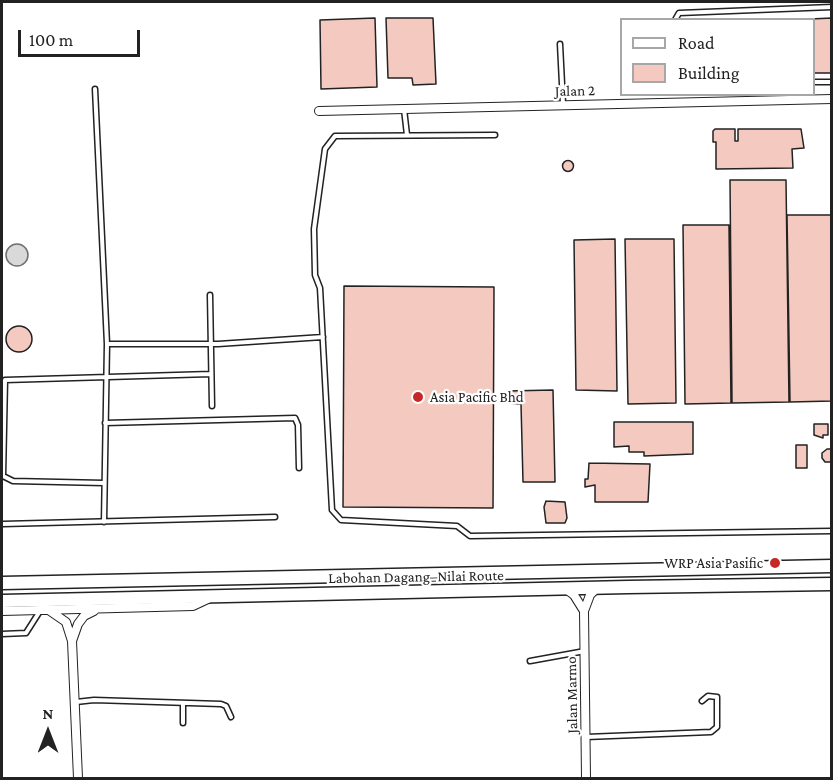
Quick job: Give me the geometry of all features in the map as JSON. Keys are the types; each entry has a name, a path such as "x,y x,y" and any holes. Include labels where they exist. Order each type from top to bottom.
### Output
{"main road":[{"name":"Labohan Dagang–Nilai Route","path":"2,583 831,566"},
{"name":"Labohan Dagang–Nilai Route","path":"2,601 831,584"}],"street":[{"name":"Jalan 2","path":"319,111 563,105 675,99 831,99"},
{"path":"584,611 590,595 597,588"},
{"path":"566,589 584,611"},
{"path":"2,611 193,606 215,595"},
{"path":"72,641 78,624 84,616 98,609"},
{"path":"45,610 66,622 72,641 78,778"},
{"name":"Jalan Marmo","path":"584,611 586,778"}],"lane":[{"path":"675,18 675,15 679,13 831,7"},
{"path":"560,44 563,105"},
{"path":"815,82 831,82"},
{"path":"95,89 107,344 104,522"},
{"path":"404,109 407,135"},
{"path":"495,135 335,136 325,149 314,229 315,275 320,288 332,510 341,520 457,526 470,536 831,531"},
{"path":"210,295 212,406"},
{"path":"107,344 210,344 323,337"},
{"path":"104,483 13,482 3,477 5,380 211,374"},
{"path":"105,423 295,418 298,425 299,468"},
{"path":"3,524 275,517"},
{"path":"2,634 26,633 45,610"},
{"path":"530,661 585,651"},
{"path":"585,737 711,732 717,727 717,697 708,696 702,701"},
{"path":"76,702 94,700 221,704 226,706 231,717"},
{"path":"183,704 183,723"}],"shaded area":[{"path":"17,244 27,251 28,255 21,265 17,266 7,259 6,255 13,245"}],"building":[{"path":"375,18 377,87 321,89 320,20"},
{"path":"386,18 433,18 436,84 413,85 412,78 388,78"},
{"path":"832,18 832,73 815,73 815,19"},
{"path":"715,129 735,129 735,141 738,141 738,129 801,129 804,148 792,149 793,168 716,169 716,142 713,142"},
{"path":"568,161 572,162 572,170 568,171 564,170 563,166 564,162"},
{"path":"730,180 786,180 789,402 732,403"},
{"path":"787,215 832,215 832,401 790,402"},
{"path":"683,225 729,225 731,403 685,404"},
{"path":"615,239 617,391 576,390 574,240"},
{"path":"625,239 674,239 676,403 628,404"},
{"name":"Asia Pacific Bhd","path":"344,286 494,287 493,508 343,507"},
{"path":"19,326 28,330 32,339 28,348 19,352 10,348 6,339 10,330"},
{"path":"553,390 555,482 523,482 521,404 508,403 508,391"},
{"path":"614,422 693,422 693,454 644,456 644,452 629,452 629,446 614,447"},
{"path":"814,424 828,424 828,435 823,435 823,438 814,435"},
{"path":"796,445 807,445 807,468 796,468"},
{"path":"827,449 832,449 832,462 825,462 822,458 822,453"},
{"path":"589,463 650,464 648,502 595,502 595,485 585,487"},
{"path":"546,501 565,502 567,518 565,523 546,523 544,507"}],"place":[{"name":"Asia Pacific Bhd","path":"418,397"},
{"name":"WRP Asia Pasific","path":"775,563"}]}
